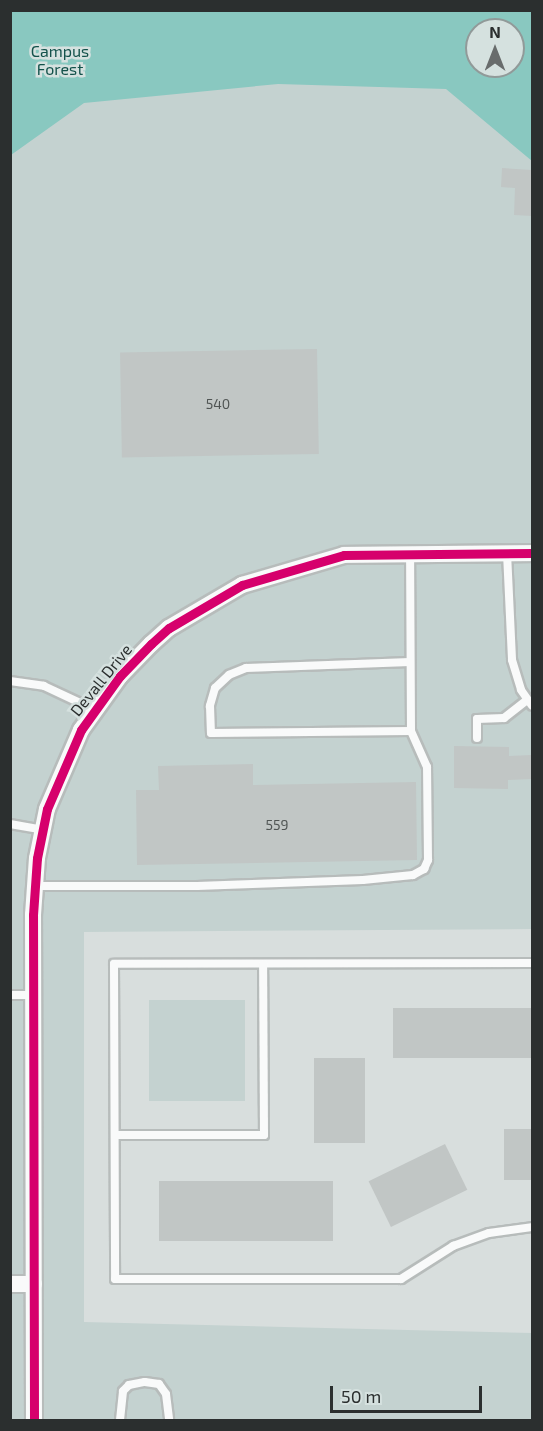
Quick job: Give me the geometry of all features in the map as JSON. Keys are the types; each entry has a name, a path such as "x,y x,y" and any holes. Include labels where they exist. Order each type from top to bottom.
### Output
{"street":[{"name":"Devall Drive","path":"34,1420 35,886 43,830 67,757 93,709 120,676 169,628 242,585 344,555 532,553"},
{"path":"10,1284 34,1284"}],"lane":[{"path":"477,738 477,719 504,718 530,704 512,660 507,553"},
{"path":"35,886 197,886 413,875 424,868 428,860 427,767 411,731 410,554"},
{"path":"411,662 246,669 230,675 215,688 210,706 211,733 411,731"},
{"path":"10,681 34,683 93,709"},
{"path":"10,824 43,830"},
{"path":"532,963 114,964 115,1279 401,1279 453,1246 489,1233 532,1227"},
{"path":"115,1135 264,1135 263,964"},
{"path":"10,995 34,995"},
{"path":"120,1420 123,1391 129,1385 145,1382 159,1384 166,1394 169,1420"}],"shaded area":[{"path":"10,11 532,11 532,929 84,932 84,1322 532,1333 532,1420 11,1420"},
{"path":"149,1000 245,1000 245,1101 149,1101"}],"green space":[{"name":"Campus Forest","path":"11,10 532,11 532,161 446,89 278,84 84,103 11,155"}],"building":[{"path":"502,168 532,170 532,216 514,215 515,188 501,187"},
{"path":"317,349 319,454 122,457 120,352"},
{"path":"454,746 509,747 509,756 532,755 532,779 508,780 508,789 454,788"},
{"path":"253,764 253,785 416,782 417,860 137,865 136,790 159,790 158,766"},
{"path":"393,1008 532,1008 532,1058 393,1058"},
{"path":"314,1058 365,1058 365,1143 314,1143"},
{"path":"504,1129 532,1129 532,1180 504,1180"},
{"path":"445,1144 467,1190 391,1227 369,1181"},
{"path":"159,1181 333,1181 333,1241 159,1241"}],"cycle path":[{"path":"34,1420 33,915 37,858 47,809 81,730 120,676 151,644 169,628 242,585 344,555 532,553"}]}
